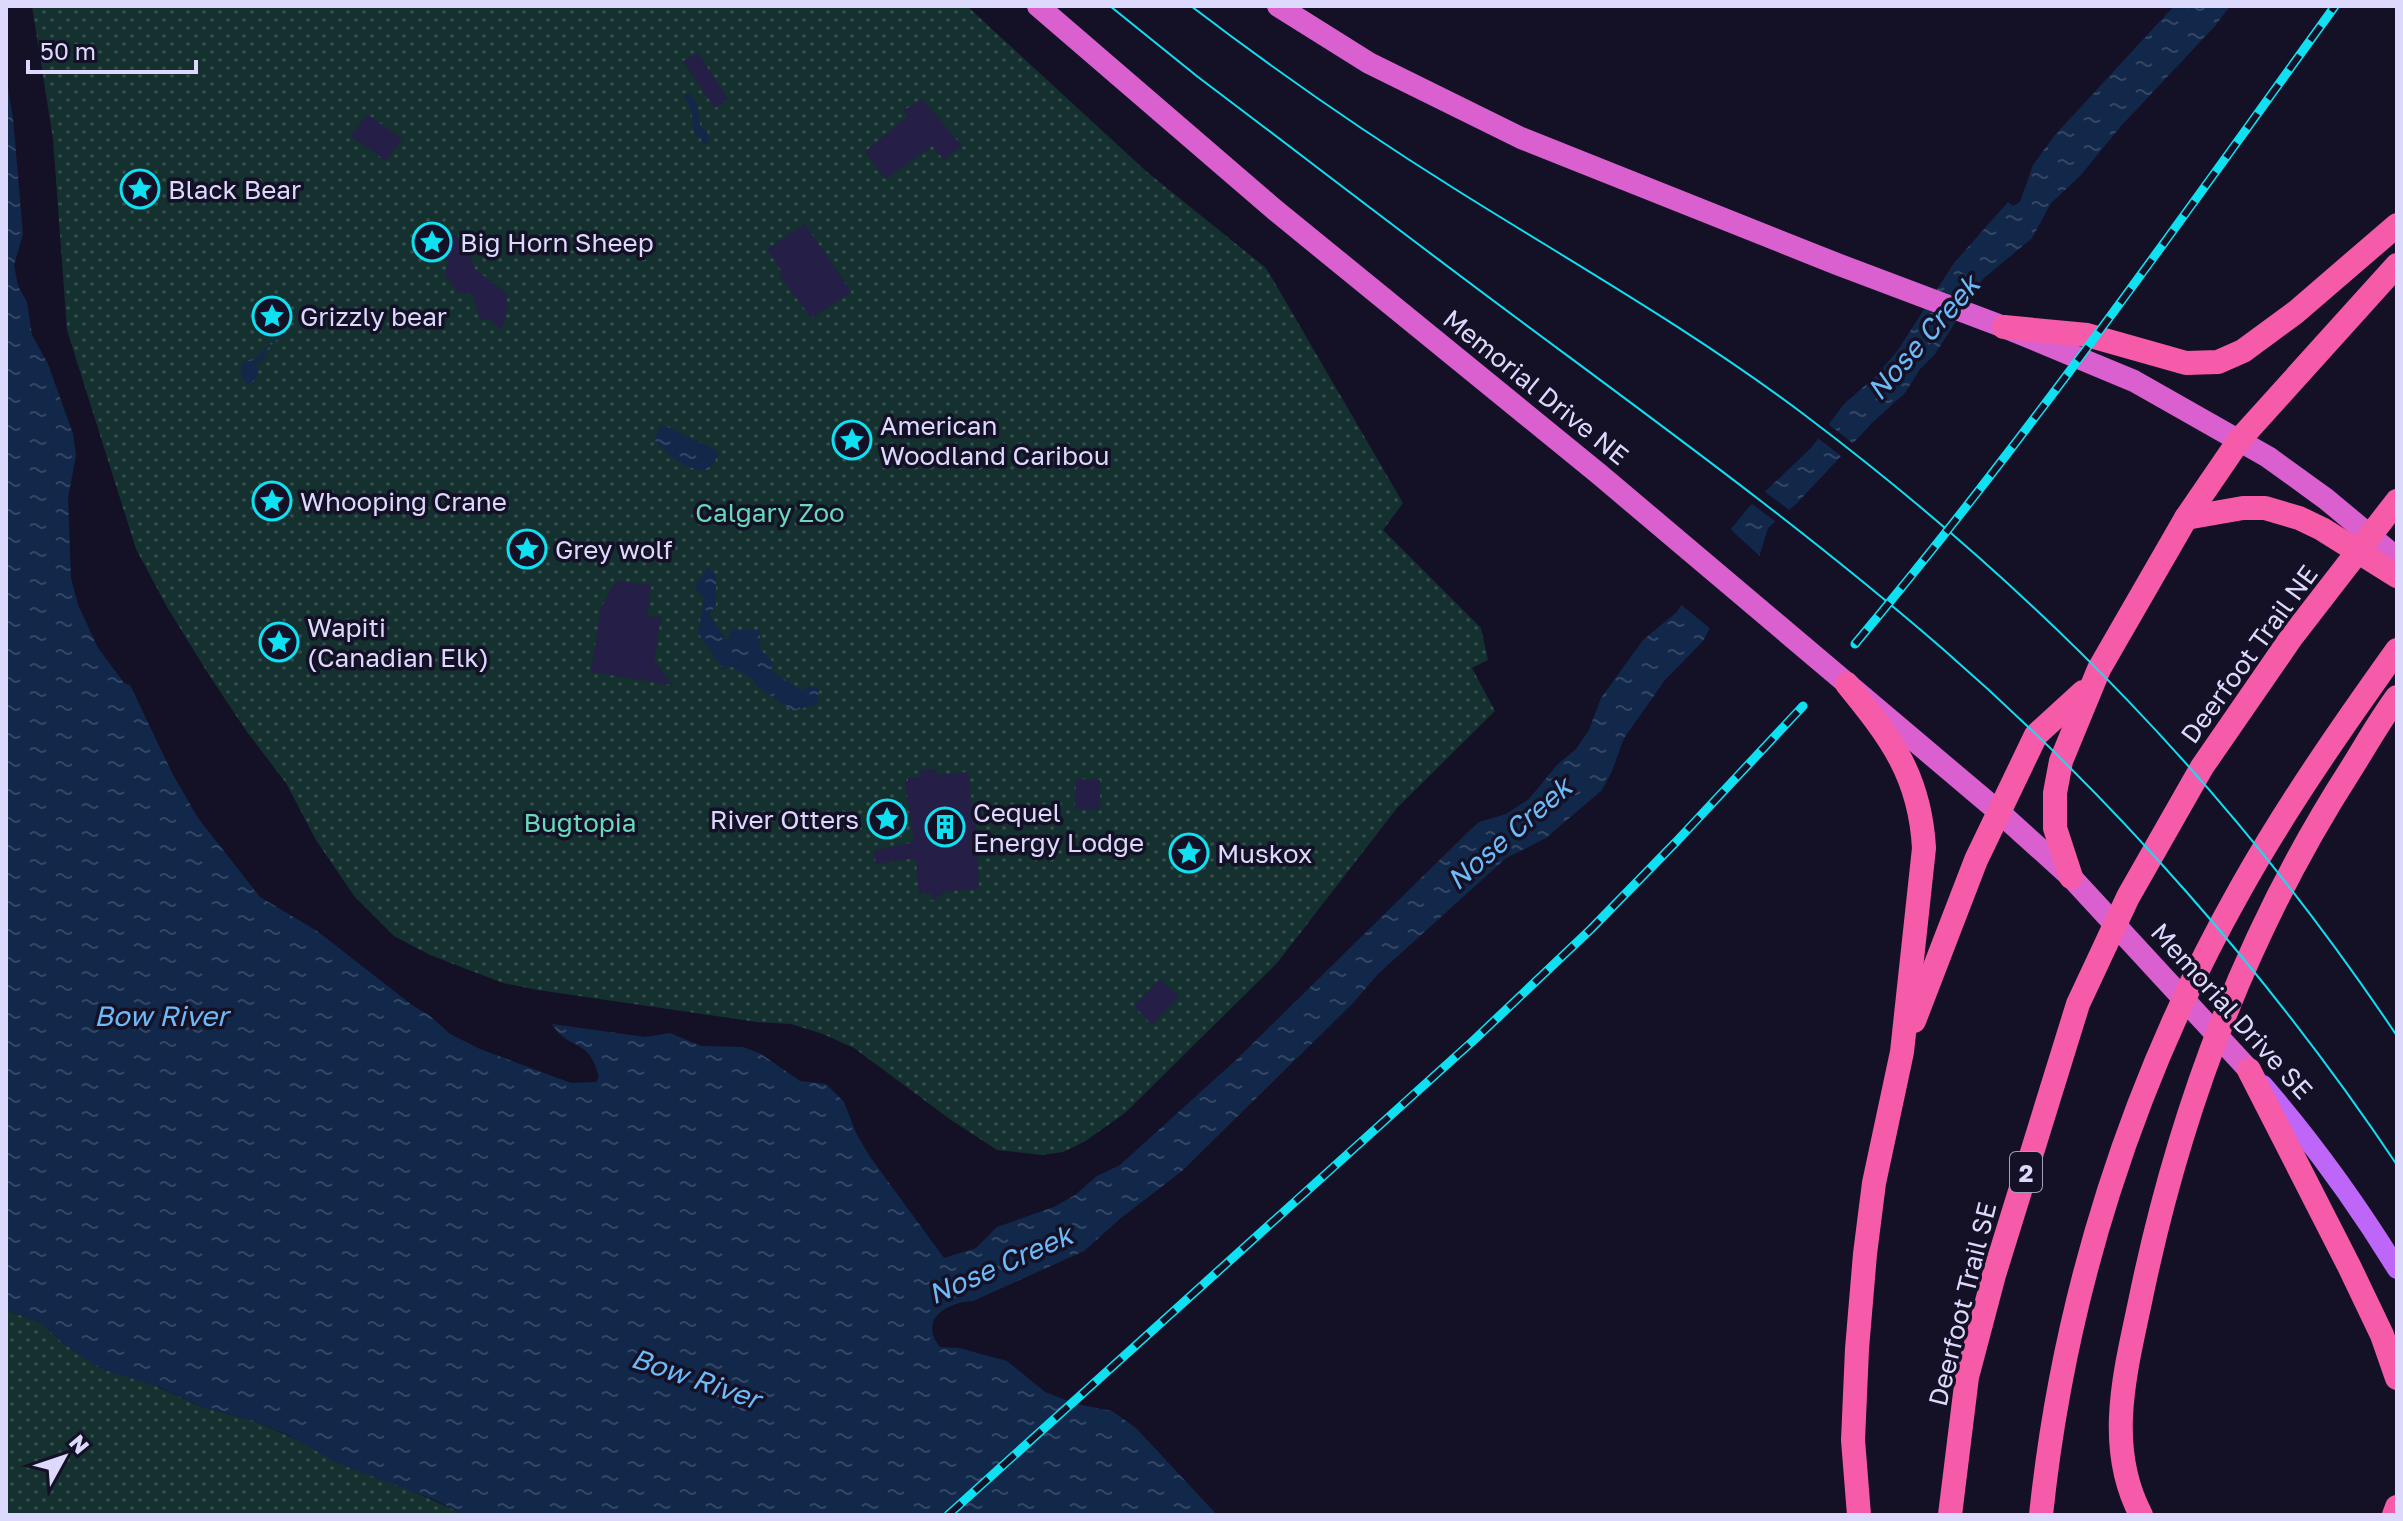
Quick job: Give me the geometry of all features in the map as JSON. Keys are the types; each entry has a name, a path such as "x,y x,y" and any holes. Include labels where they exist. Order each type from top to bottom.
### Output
{"highway":[{"name":"Memorial Drive NE","path":"1038,6 1275,210 1599,474 1999,812"},
{"path":"1278,6 1369,63 1521,138 2134,381 2240,439 2326,499 2397,558"},
{"path":"2004,327 2087,335 2186,363 2218,362 2243,351 2296,312 2397,225"},
{"path":"2071,877 2055,828 2055,793 2061,761 2091,685 2186,518 2240,439 2397,265"},
{"name":"Deerfoot Trail NE","path":"2155,846 2211,754 2291,638 2397,501"},
{"path":"2186,518 2243,508 2265,508 2299,518 2397,576"},
{"path":"2041,1515 2048,1449 2073,1319 2111,1183 2166,1040 2240,890 2312,772 2397,650"},
{"path":"1847,684 1884,729 1907,767 1923,818 1924,848 1902,1052 1874,1183 1865,1254 1853,1440 1859,1515"},
{"path":"1902,1052 1951,920 2036,735 2091,685"},
{"path":"2141,1515 2121,1461 2120,1410 2155,1228 2192,1102 2236,983 2293,866 2397,697"},
{"name":"Memorial Drive SE","path":"1999,812 2071,877 2249,1070"},
{"name":"Deerfoot Trail SE","path":"1950,1515 1967,1377 1998,1261 2078,1004 2155,846"},
{"path":"2249,1070 2350,1268 2382,1335 2397,1378"},
{"path":"2394,1515 2397,1507"}],"main road":[{"name":"Memorial Drive SE","path":"2249,1070 2300,1128 2361,1211 2397,1269"}],"green space":[{"name":"Calgary Zoo","path":"32,6 967,6 1147,172 1266,268 1403,503 1383,530 1481,628 1488,660 1472,668 1495,711 1397,808 1277,963 1125,1113 1084,1142 1063,1152 1042,1155 997,1150 854,1048 791,1024 757,1022 538,990 503,983 430,955 394,936 354,896 316,840 286,783 209,675 136,549 67,330 53,139"},
{"path":"6,1310 41,1323 64,1344 202,1407 255,1421 466,1515 6,1515"}],"water":[{"path":"2174,6 2230,6 2080,176 2051,203 2032,238 1983,279 1935,354 1920,369 1905,393 1873,422 1797,503 1768,528 1755,570 1712,624 1703,641 1665,680 1624,738 1602,790 1546,838 1506,858 1379,973 1352,1004 1182,1171 1084,1251 938,1314 932,1329 940,1347 959,1348 1007,1361 1045,1392 1076,1404 1112,1411 1136,1428 1217,1515 466,1515 339,1464 288,1435 255,1421 202,1407 157,1386 101,1369 64,1344 41,1323 6,1310 6,77 13,118 23,234 14,265 18,286 27,302 32,335 48,364 73,434 76,455 68,498 71,578 78,605 98,648 124,683 130,685 172,773 198,818 260,897 317,931 450,1034 480,1049 571,1083 596,1082 599,1077 595,1064 590,1055 558,1033 552,1024 645,1037 670,1033 701,1046 743,1047 761,1054 800,1081 826,1084 844,1102 870,1157 944,1258 976,1248 997,1227 1054,1207 1075,1195 1097,1176 1120,1165 1236,1060 1470,830 1479,822 1506,814 1529,799 1557,765 1576,749 1589,730 1601,698 1643,640 1677,612 1719,544 1748,508 1811,448 1844,404 1876,376 1898,350 1954,263 2008,202 2013,206 2020,202 2033,165 2054,136"},
{"path":"281,333 263,359 256,363 258,377 248,384 241,374 244,361 254,359"},
{"path":"661,424 718,451 715,462 705,471 676,460 654,439"},
{"path":"708,567 716,576 716,604 709,615 727,641 732,630 760,630 760,649 773,662 771,671 803,691 807,686 819,689 817,704 793,711 758,687 752,678 730,666 724,670 698,633 704,598 694,587"}],"pier":[{"path":"1826,422 1856,446 1844,458 1815,436"},
{"path":"1761,489 1792,512 1779,524 1748,501"},
{"path":"1728,527 1763,559 1749,591 1713,631 1678,602"}],"building":[{"path":"698,53 728,99 715,108 683,61"},
{"path":"922,99 962,146 944,160 932,146 885,179 865,152 908,116 903,111"},
{"path":"367,114 402,139 386,161 351,136"},
{"path":"805,224 851,292 811,318 779,274 782,272 767,249"},
{"path":"448,231 469,247 475,269 506,293 508,308 501,330 489,318 481,320 472,294 457,292 445,275 448,262 442,252"},
{"path":"616,581 651,585 647,616 661,618 654,660 672,685 591,672 601,608"},
{"name":"Cequel Energy Lodge","path":"936,769 937,775 968,772 972,811 975,811 979,889 947,891 931,901 931,893 919,894 916,858 876,864 874,851 914,842 905,781 920,777 920,770"},
{"path":"1076,779 1100,780 1100,810 1075,809"},
{"path":"1160,979 1179,997 1152,1025 1134,1006"}],"waterway":[{"path":"688,97 694,107 698,130 700,134 704,133 705,140"}],"tram line":[{"path":"1110,6 1437,259 1734,480 1944,650 2068,766 2187,892 2297,1026 2397,1165"},
{"path":"1191,6 1387,146 1677,327 1764,385 1892,483 1974,553 2053,626 2200,779 2269,861 2397,1036"}],"railway":[{"path":"1855,644 2041,409 2335,6"},
{"path":"948,1515 1474,1040 1591,929 1803,706"}],"place":[{"name":"Black Bear","path":"140,189"},
{"name":"Big Horn Sheep","path":"432,242"},
{"name":"Grizzly bear","path":"272,316"},
{"name":"American Woodland Caribou","path":"852,440"},
{"name":"Whooping Crane","path":"272,501"},
{"name":"Grey wolf","path":"527,549"},
{"name":"Wapiti (Canadian Elk)","path":"279,642"},
{"name":"River Otters","path":"887,819"},
{"name":"Cequel Energy Lodge","path":"945,827"},
{"name":"Muskox","path":"1189,853"}],"water label":[{"name":"Nose Creek","path":"1923,337"},
{"name":"Nose Creek","path":"1509,833"},
{"name":"Bow River","path":"161,1015"},
{"name":"Nose Creek","path":"1000,1264"},
{"name":"Bow River","path":"696,1378"}],"park label":[{"name":"Bugtopia","path":"580,822"}]}
